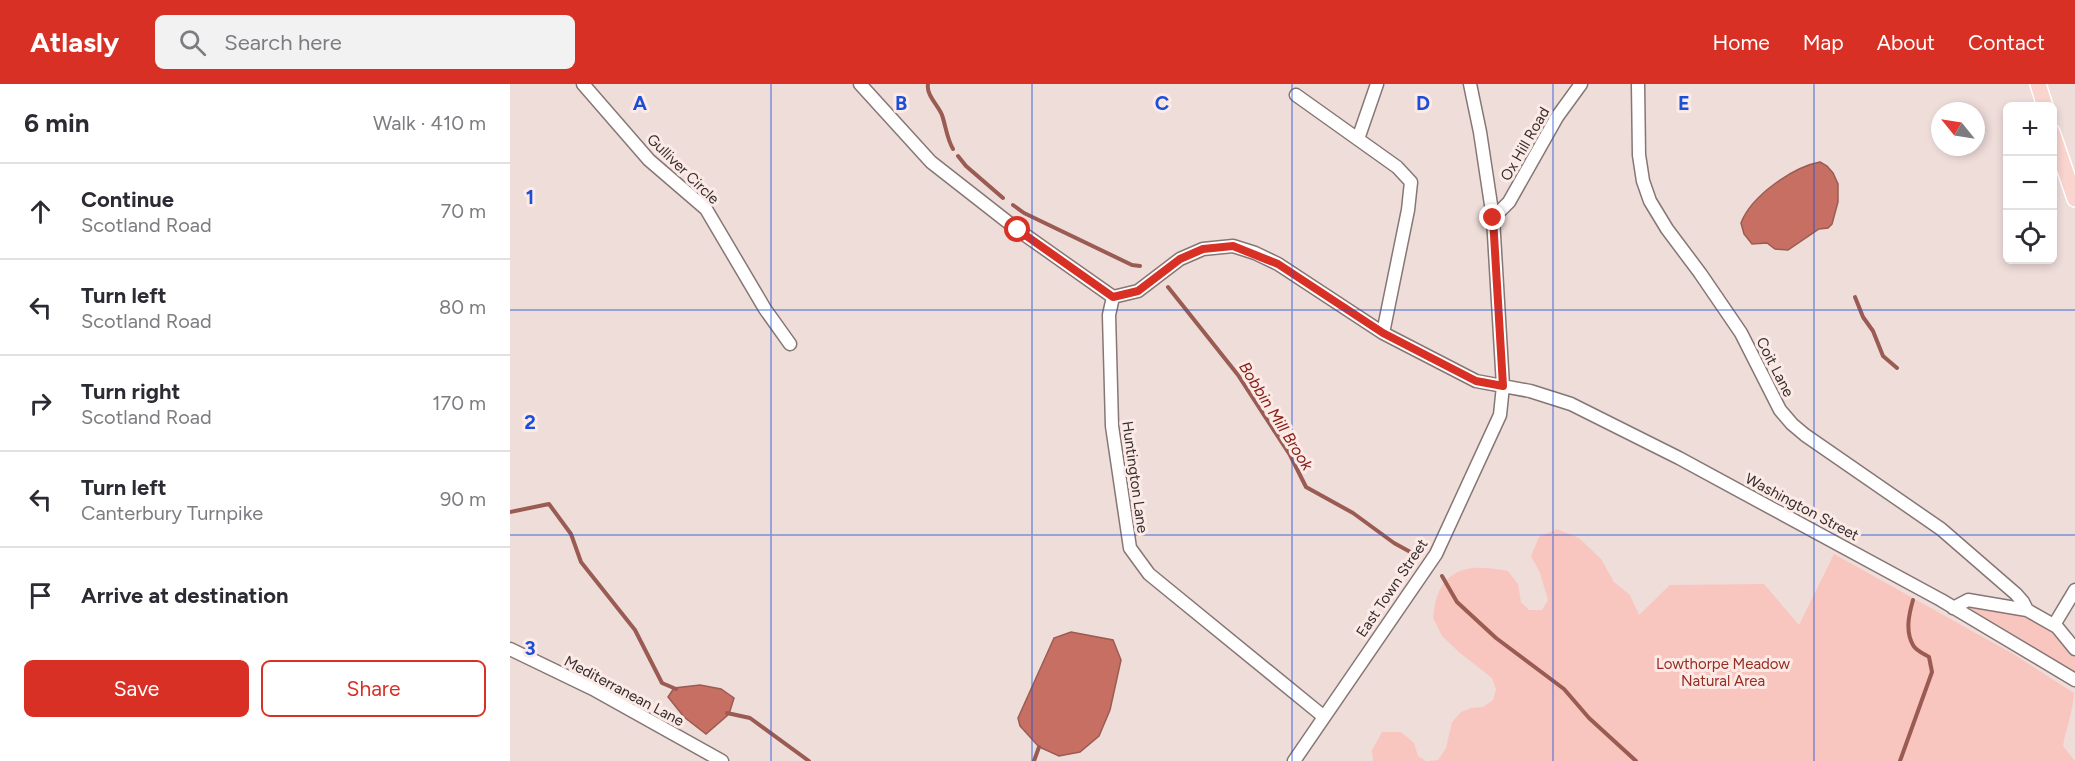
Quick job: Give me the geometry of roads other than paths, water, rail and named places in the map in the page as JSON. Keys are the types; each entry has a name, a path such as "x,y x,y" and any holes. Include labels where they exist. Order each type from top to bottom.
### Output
{"main road":[{"path":"2038,84 2043,102"},
{"path":"2057,147 2075,199"}],"street":[{"name":"Gulliver Circle","path":"583,84 649,160 706,209 765,309 790,344"},
{"path":"860,84 931,162 1018,230 1113,297"},
{"path":"1358,139 1377,84"},
{"name":"East Town Street","path":"1294,761 1436,554 1500,415 1503,386 1493,218 1470,84"},
{"name":"Ox Hill Road","path":"1493,218 1509,202 1557,117 1581,84"},
{"name":"Coit Lane","path":"1638,84 1639,155 1643,181 1650,201 1663,224 1741,333 1783,415 1805,435 1949,536 2016,594 2027,610"},
{"path":"1296,95 1401,171 1411,183 1408,210 1383,333"},
{"name":"Washington Street","path":"1113,297 1138,291 1180,259 1203,249 1233,246 1278,264 1383,333 1476,381 1530,391 1571,404 1679,458 1953,608 2075,680"},
{"name":"Huntington Lane","path":"1113,297 1109,315 1112,426 1130,548 1149,574 1323,716"},
{"path":"2054,626 2075,590"},
{"path":"1953,608 1968,600 2027,610 2054,626 2075,649"},
{"name":"Mediterranean Lane","path":"510,649 593,690 722,761"}],"waterway":[{"name":"Bobbin Mill Brook","path":"928,84 930,96 942,115 953,149"},
{"name":"Bobbin Mill Brook","path":"958,156 966,166 1003,198"},
{"name":"Bobbin Mill Brook","path":"1013,205 1024,213 1132,265 1140,266"},
{"name":"Bobbin Mill Brook","path":"1168,287 1238,375 1290,455 1306,487 1353,513 1394,543 1414,554"},
{"path":"1855,297 1883,356 1897,368"},
{"path":"510,512 549,504 571,534 581,562 635,630 662,683 676,689"},
{"name":"Bobbin Mill Brook","path":"1442,576 1457,602 1496,638 1564,689 1589,718 1636,761"},
{"path":"1900,761 1932,672 1929,657 1914,647 1909,634 1909,617 1913,600"},
{"path":"727,713 750,718 809,761"},
{"path":"1034,761 1039,747"}],"park label":[{"name":"Lowthorpe Meadow Natural Area","path":"1723,672"}]}
